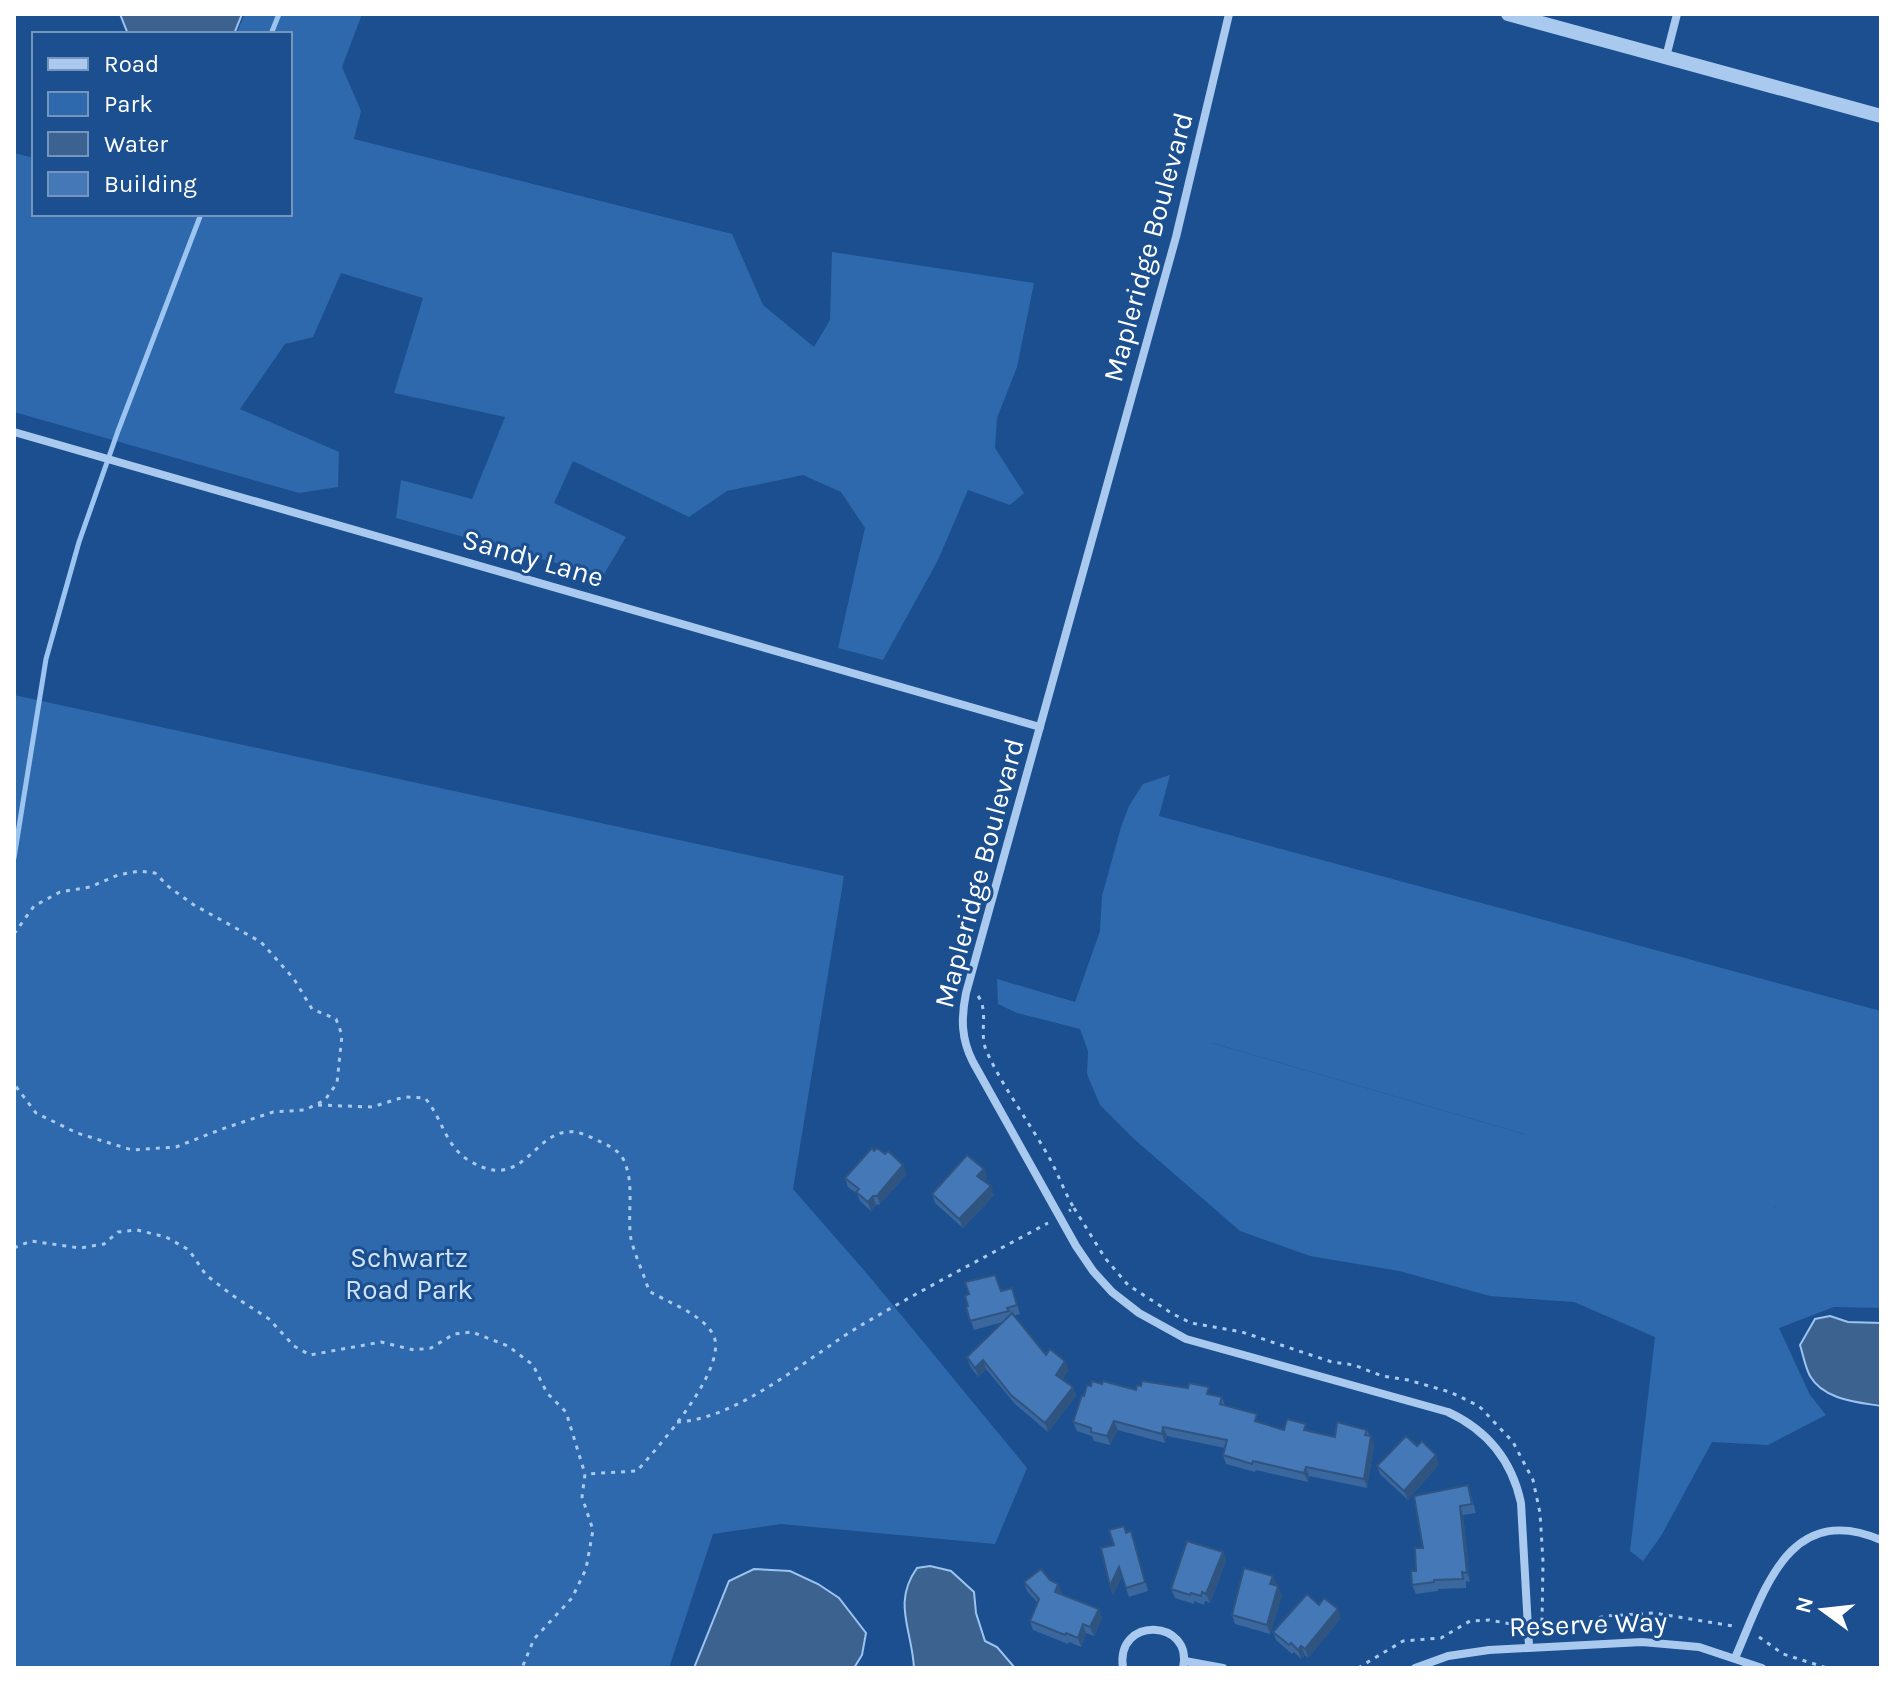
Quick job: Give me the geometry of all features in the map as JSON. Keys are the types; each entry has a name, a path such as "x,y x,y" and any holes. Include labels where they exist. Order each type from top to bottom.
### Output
{"street":[{"name":"Mapleridge Boulevard","path":"1229,14 1176,237 966,993 962,1024 968,1052 1084,1259 1103,1283 1139,1313 1175,1334 1448,1412 1480,1431 1506,1462 1519,1492 1529,1646"},
{"path":"1508,14 1881,116"},
{"path":"1666,57 1677,14"},
{"name":"Sandy Lane","path":"14,432 1040,727"},
{"path":"1735,1658 1780,1562 1802,1541 1823,1532 1848,1529 1881,1540"},
{"path":"1123,1668 1126,1644 1142,1631 1152,1629 1172,1635 1183,1651 1184,1665 1223,1668"},
{"name":"Reserve Way","path":"1415,1668 1448,1656 1529,1646 1661,1642 1699,1647 1762,1668"}],"path":[{"path":"14,934 34,906 60,892 90,887 118,875 139,871 155,873 194,905 261,942 294,979 312,1009 336,1019 342,1035 337,1083 325,1100 305,1110 273,1112 176,1147 132,1150 77,1133 36,1113 14,1084"},
{"path":"677,1422 700,1421 763,1392 817,1352 867,1322 1074,1208 1050,1159 985,1048 983,1003 976,995 966,993"},
{"path":"315,1105 372,1107 404,1097 425,1098 436,1111 449,1145 470,1162 496,1170 517,1166 555,1135 569,1131 586,1135 617,1150 627,1166 631,1238 649,1291 697,1318 713,1333 716,1350 710,1373 677,1422 637,1471 585,1474"},
{"path":"14,1248 31,1241 80,1248 104,1244 118,1232 137,1230 166,1237 189,1250 206,1275 269,1319 294,1346 310,1355 381,1342 414,1350 431,1348 454,1334 472,1332 508,1346 533,1365 547,1393 566,1412 585,1474 582,1497 593,1530 586,1569 572,1598 534,1639 522,1668"},
{"path":"1358,1668 1403,1641 1441,1638 1470,1621 1489,1620 1515,1625 1539,1622 1569,1627 1605,1616 1654,1613 1732,1626 1747,1631 1783,1654 1827,1668"}],"green space":[{"path":"245,14 362,14 342,67 361,111 354,139 732,234 763,305 814,347 830,320 832,252 1034,283 1017,367 997,418 995,448 1024,493 1010,505 968,490 938,560 883,660 838,648 865,528 841,492 803,475 727,491 689,517 573,461 554,503 626,537 603,576 396,518 401,480 472,499 505,417 394,393 423,298 341,273 313,337 285,344 240,409 339,452 338,487 299,493 14,412 14,153 32,158 32,216 292,216 292,32 237,32"},
{"name":"Schwartz Road Park","path":"14,695 844,876 793,1189 1027,1468 995,1544 781,1524 713,1534 669,1668 14,1668"},
{"path":"1170,775 1159,816 1881,1011 1881,1308 1834,1307 1779,1328 1810,1395 1826,1415 1768,1445 1712,1442 1661,1536 1643,1561 1630,1551 1655,1337 1574,1302 1490,1296 1399,1271 1310,1256 1240,1231 1134,1139 1100,1105 1087,1074 1088,1051 1080,1029 1017,1013 998,1004 997,979 1075,1002 1100,931 1102,896 1121,827 1129,806 1143,784","holes":["1212,1043 1213,1043 1777,1208"]}],"water":[{"path":"120,14 242,14 235,32 127,32"},
{"path":"1830,1316 1848,1322 1881,1323 1881,1406 1832,1395 1810,1376 1800,1345 1815,1319"},
{"path":"930,1566 951,1571 974,1592 976,1613 985,1641 997,1647 1015,1668 914,1668 905,1616 906,1593 917,1568"},
{"path":"754,1569 790,1571 839,1598 866,1633 862,1655 854,1668 694,1668 729,1581"}],"building":[{"path":"872,1148 885,1154 888,1151 903,1165 877,1196 868,1202 856,1192 859,1189 845,1178"},
{"path":"967,1155 984,1169 977,1176 991,1186 959,1219 932,1194"},
{"path":"995,1275 1001,1291 1012,1288 1017,1305 1007,1308 1009,1311 970,1321 965,1296 969,1294 965,1282"},
{"path":"1012,1313 1046,1355 1050,1349 1065,1361 1056,1375 1073,1387 1045,1423 1011,1395 983,1360 975,1368 967,1357"},
{"path":"1092,1381 1136,1390 1142,1381 1188,1388 1189,1383 1209,1387 1207,1394 1222,1397 1220,1404 1257,1414 1255,1421 1284,1430 1287,1419 1306,1424 1304,1430 1335,1437 1337,1422 1367,1430 1365,1435 1371,1436 1364,1479 1306,1467 1304,1473 1253,1461 1252,1464 1223,1455 1227,1440 1163,1427 1162,1434 1114,1421 1107,1436 1091,1432 1091,1428 1073,1422 1082,1395"},
{"path":"1406,1436 1417,1446 1422,1441 1436,1455 1404,1491 1377,1466"},
{"path":"1468,1485 1472,1504 1460,1506 1467,1573 1462,1572 1463,1579 1412,1585 1411,1571 1416,1571 1415,1548 1423,1548 1414,1496"},
{"path":"1124,1526 1126,1533 1131,1531 1145,1582 1126,1588 1119,1567 1110,1586 1101,1548 1114,1545 1109,1530"},
{"path":"1187,1541 1223,1552 1206,1594 1202,1592 1201,1596 1171,1589"},
{"path":"1244,1568 1273,1576 1270,1584 1278,1586 1267,1625 1232,1615"},
{"path":"1041,1569 1058,1584 1055,1592 1099,1609 1090,1627 1083,1624 1078,1638 1030,1621 1039,1599 1024,1582"},
{"path":"1307,1594 1319,1605 1324,1598 1338,1609 1305,1649 1301,1646 1298,1650 1273,1632"}],"waterway":[{"path":"272,32 279,14"},
{"path":"14,858 46,659 79,542 200,216"}]}
